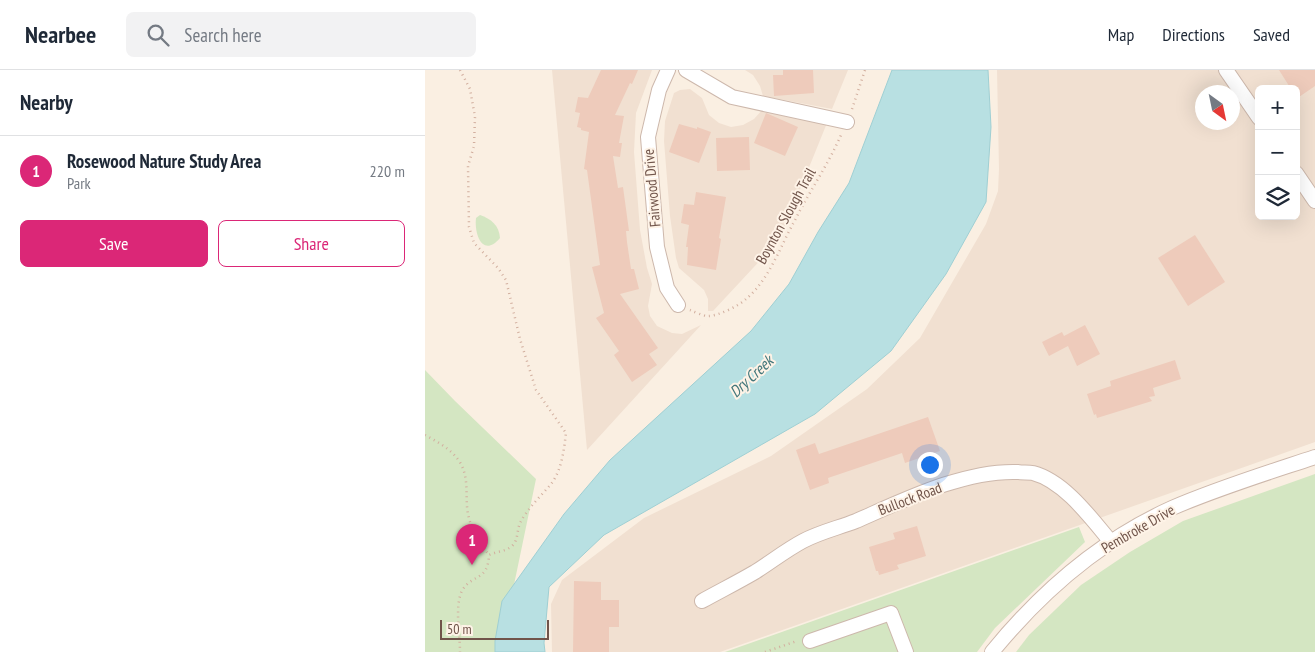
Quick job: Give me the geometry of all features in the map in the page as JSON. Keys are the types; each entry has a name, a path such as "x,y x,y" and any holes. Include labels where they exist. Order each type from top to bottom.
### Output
{"street":[{"name":"Fairwood Drive","path":"669,70 659,90 648,137 657,247 667,288 678,306"},
{"path":"685,70 732,97 847,122"},
{"path":"1226,70 1255,112"},
{"path":"1297,175 1315,201"},
{"name":"Pembroke Drive","path":"992,652 1033,605 1070,572 1111,542 1143,523 1194,499 1315,456"},
{"name":"Bullock Road","path":"702,601 754,573 802,542 822,532 854,522 908,498 939,487 1004,472 1033,473 1059,486 1079,505 1111,542"},
{"path":"804,641 891,612 906,652"}],"path":[{"path":"460,70 470,89 475,117 474,146 468,166 469,227 471,235 474,243 498,268 506,280 520,339 536,390 566,433 562,461 553,482 543,492 521,522 514,544 503,552 495,552 489,555"},
{"name":"Boynton Slough Trail","path":"678,306 708,316 734,308 756,290 833,154 847,122 865,70"},
{"path":"425,435 447,447 461,464 467,484 467,508 477,539 489,555 489,564 486,572 470,581 461,593 459,604 460,652"},
{"path":"765,652 804,641"}],"shaded area":[{"path":"552,70 652,70 636,113 634,152 640,230 652,284 648,306 650,316 657,326 672,333 682,334 701,325 587,450"},
{"path":"745,70 848,70 832,109 763,96 760,86 753,75"},
{"path":"997,70 1315,70 1315,442 720,652 552,652 551,604 562,580 644,518 771,456 867,389 920,338 986,224 998,191"},
{"path":"690,89 702,98 709,115 719,123 731,127 743,125 754,119 763,109 827,123 780,239 713,311 708,311 708,299 704,290 679,268 670,216 664,141 665,121 674,93"}],"green space":[{"path":"480,215 488,218 498,229 500,238 489,246 484,245 478,237 476,218"},
{"path":"425,370 536,479 500,652 425,652"},
{"path":"1315,474 1315,652 1016,652 1029,635 1081,585 1130,552 1183,521"},
{"path":"1079,527 1085,542 995,628 977,652 725,652"}],"water":[{"name":"Dry Creek","path":"892,70 988,70 991,127 986,202 946,274 891,351 815,414 604,535 549,587 544,643 545,652 495,652 502,601 564,514 610,460 751,331 789,284 818,232 849,183"}],"building":[{"path":"601,70 638,70 615,115 624,116 619,143 622,143 620,157 613,156 618,188 623,187 629,231 626,231 631,269 634,269 639,289 620,294 658,348 649,354 657,365 632,382 614,355 619,351 596,318 604,313 592,267 600,265 587,170 584,169 589,132 577,127 580,113 575,112 578,97 588,98"},
{"path":"783,70 813,70 814,93 774,96 773,75 783,75"},
{"path":"1279,70 1315,70 1315,86 1300,96 1300,85 1288,85"},
{"path":"766,113 798,127 785,156 754,143"},
{"path":"679,124 711,132 699,163 669,152"},
{"path":"749,137 750,170 717,171 716,138"},
{"path":"696,192 726,197 716,270 687,265 688,247 686,247 689,225 681,223 684,204 694,205"},
{"path":"1195,235 1225,282 1188,306 1158,258"},
{"path":"1085,325 1100,354 1077,366 1068,346 1049,356 1042,342 1062,332 1064,336"},
{"path":"1175,360 1181,379 1153,388 1155,396 1149,397 1152,401 1097,418 1096,414 1094,415 1087,394 1111,386 1110,381"},
{"path":"928,417 940,451 905,463 902,453 828,478 829,483 810,490 796,450 815,443 819,454"},
{"path":"917,526 926,556 897,565 899,569 879,575 869,547 895,539 893,533"},
{"path":"574,581 601,582 601,600 619,600 619,627 609,627 609,652 573,652"}],"place":[{"name":"Rosewood Nature Study Area","path":"472,565"}]}
